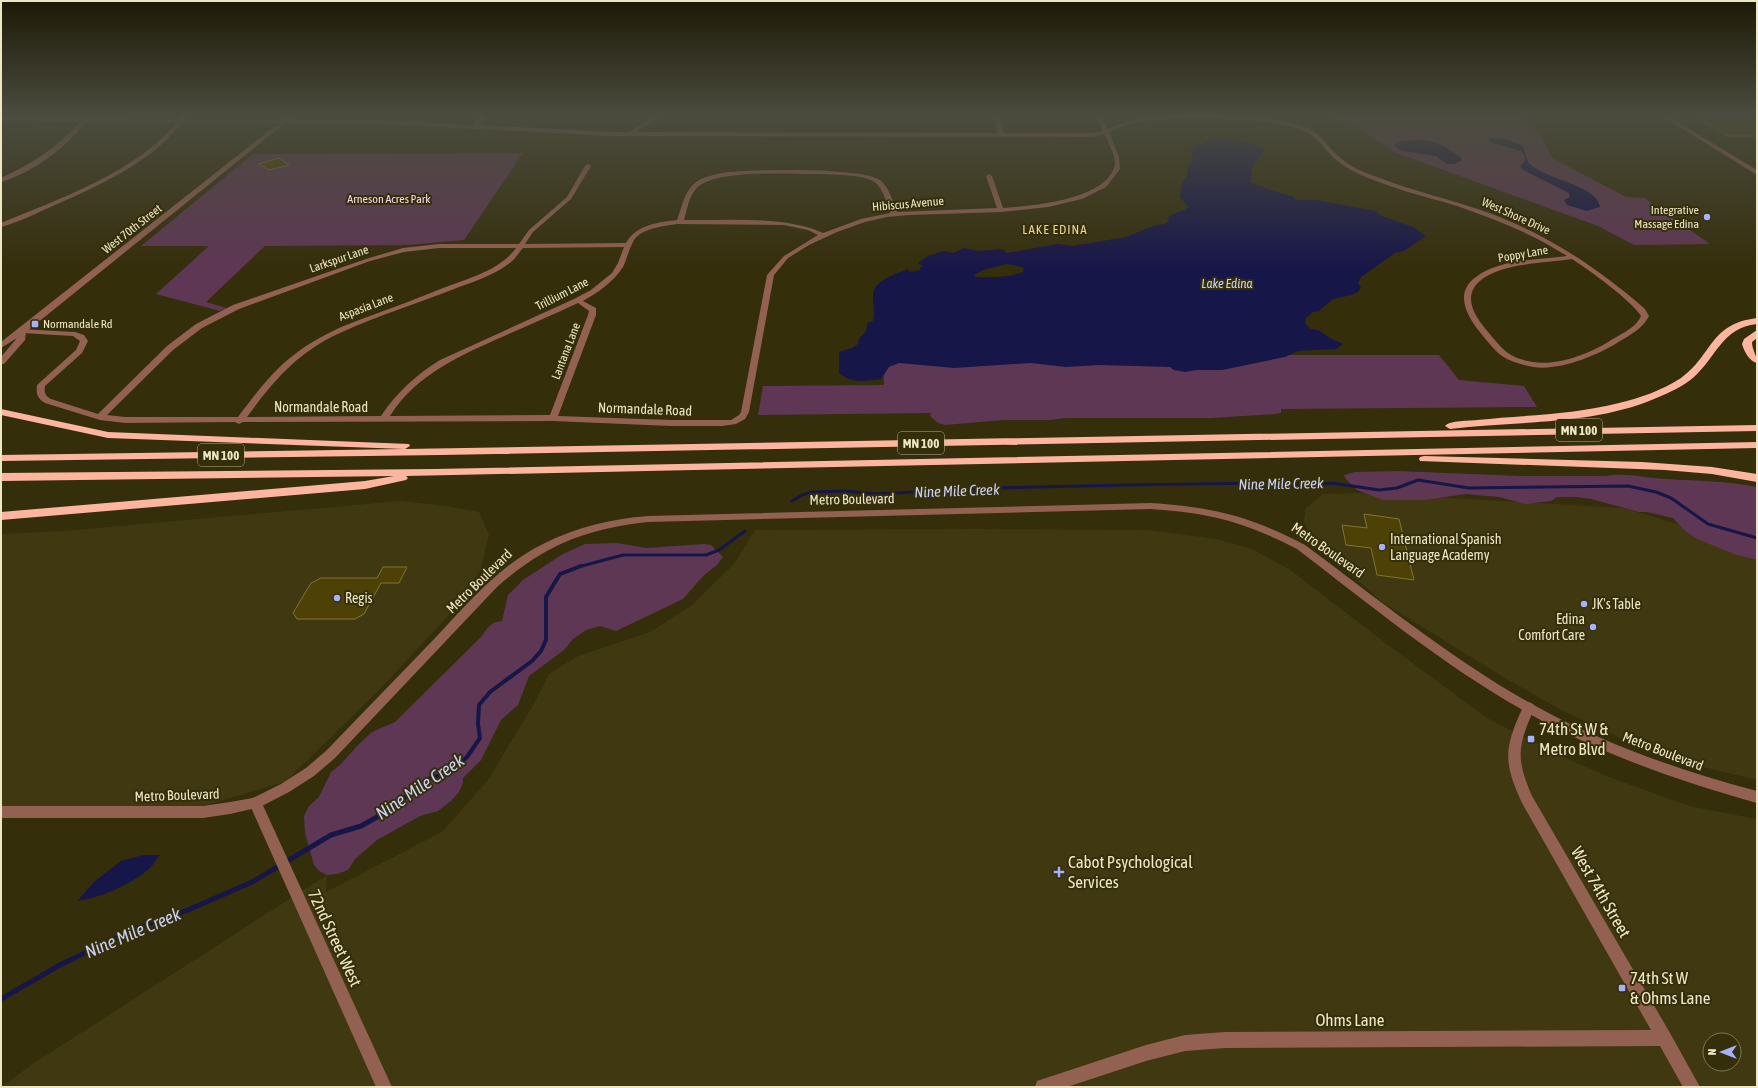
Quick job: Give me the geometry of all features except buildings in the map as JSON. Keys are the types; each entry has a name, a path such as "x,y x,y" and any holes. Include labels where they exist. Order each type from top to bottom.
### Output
{"highway":[{"path":"1402,434 1465,424 1577,415 1641,400 1667,390 1684,381 1696,370 1728,331 1743,324 1757,321"},
{"path":"1757,333 1747,345 1757,360"},
{"path":"1,412 108,435 399,445 441,452"},
{"name":"MN 100","path":"1,458 441,452 1757,428"},
{"name":"MN 100","path":"1,476 434,472 538,468 1757,445"},
{"path":"1337,454 1424,459 1614,464 1709,470 1757,478"},
{"path":"1,516 365,485 434,472"}],"street":[{"path":"1,180 29,166"},
{"path":"1,225 63,199 126,166"},
{"name":"West 70th Street","path":"1,346 22,331 230,166"},
{"name":"Aspasia Lane","path":"239,421 281,368 316,342 350,326 492,271 511,259 531,231 569,198 588,166"},
{"name":"Hibiscus Avenue","path":"742,417 745,412 771,275 786,256 798,248 856,222 894,214 1025,209 1058,203 1087,194 1099,188 1114,175 1118,166"},
{"name":"West Shore Drive","path":"1348,166 1356,171 1385,183 1448,201 1502,220 1551,244 1574,257 1603,277 1642,310 1645,316 1644,321 1597,351 1553,364"},
{"path":"1745,166 1757,173"},
{"path":"680,222 690,192 694,187 708,179 741,173 847,174 865,176 878,182 882,186 894,214"},
{"path":"989,176 1001,210"},
{"name":"Trillium Lane","path":"382,420 391,405 403,391 435,366 453,356 577,301 594,291 617,270 624,260 631,240 645,230 680,222 784,223 798,226 825,236"},
{"name":"Larkspur Lane","path":"100,417 183,336 199,326 236,307 368,260 403,250 439,246 629,245"},
{"name":"Poppy Lane","path":"1553,364 1534,364 1514,359 1506,354 1479,328 1471,316 1467,305 1466,295 1470,286 1477,279 1488,273 1507,267 1574,257"},
{"name":"Lantana Lane","path":"553,418 592,315 593,310 590,307 577,301"},
{"name":"West 70th Street","path":"1,362 21,340 22,331"},
{"name":"Normandale Road","path":"22,331 67,333 81,337 84,341 79,351 41,385 40,392 42,397 48,401 100,417 149,421 553,418 722,423 733,422 742,417"},
{"name":"Metro Boulevard","path":"1,812 203,812 255,803 310,772 331,754 510,568 531,554 558,540 582,531 624,521 1151,506 1189,508 1218,513 1246,521 1275,533 1301,547 1452,659 1529,707 1600,743 1652,764 1719,788 1757,797"},
{"name":"West 74th Street","path":"1529,707 1514,742 1513,758 1517,776 1527,799 1692,1087"},
{"name":"72nd Street West","path":"255,803 290,883 384,1087"},
{"name":"Ohms Lane","path":"1043,1087 1146,1053 1185,1043 1225,1040 1665,1038"}],"shaded area":[{"path":"1363,493 1623,508 1678,524 1699,540 1757,554 1757,780 1691,764 1623,739 1563,711 1503,677 1382,602 1313,541 1304,522 1306,508 1323,494"},
{"path":"401,501 447,506 479,512 489,534 481,569 449,615 378,691 285,782 203,806 1,811 1,534 63,531"},
{"path":"755,530 1148,530 1216,539 1252,549 1289,569 1487,718 1559,755 1609,777 1689,806 1757,819 1757,1087 1,1087 34,1063 327,875 326,892 442,832 488,780 535,702 549,674 578,656 650,632 692,605 735,563"}],"green space":[{"name":"Arneson Acres Park","path":"239,166 514,166 464,240 408,245 265,246 206,302 227,308 220,311 156,294 209,246 141,246"},
{"path":"1432,166 1567,166 1626,197 1644,198 1710,244 1634,245 1598,226"},
{"path":"883,355 1439,355 1459,380 1524,386 1537,407 1281,409 1281,413 1275,414 1211,418 1065,418 1050,420 1003,420 945,425 938,423 930,416 931,413 758,415 763,386 884,385"},
{"path":"1398,471 1520,476 1628,475 1724,482 1757,487 1757,560 1734,554 1695,538 1684,530 1673,518 1647,512 1639,512 1591,499 1557,497 1551,501 1526,504 1499,497 1466,494 1425,500 1383,500 1357,490 1344,475 1355,472"},
{"path":"617,543 646,548 704,544 711,545 723,557 717,565 704,575 683,599 616,631 600,626 586,630 573,639 564,650 529,676 518,705 501,720 481,760 463,778 463,783 459,792 451,801 438,811 420,816 377,840 355,859 348,870 337,874 327,875 319,871 314,865 305,833 304,816 309,806 319,797 331,772 340,765 372,732 395,722 482,636 490,626 495,622 502,621 508,595 523,580 563,554 585,544"}],"water":[{"name":"Lake Edina","path":"1189,166 1253,166 1251,182 1270,190 1294,197 1296,200 1316,200 1376,211 1379,215 1413,227 1426,236 1404,251 1395,253 1361,277 1358,283 1361,287 1358,292 1333,299 1319,311 1313,312 1306,318 1305,323 1310,329 1318,330 1343,344 1336,349 1298,351 1285,357 1222,370 1197,370 1185,372 1174,370 1170,367 1099,365 1066,367 1031,363 954,368 899,363 889,367 881,379 859,381 849,379 839,373 839,352 852,348 858,344 859,339 866,331 868,323 873,321 873,296 876,286 880,282 908,269 909,272 920,270 923,266 918,263 928,256 944,251 953,253 964,248 979,251 1002,249 1007,253 1058,244 1073,246 1126,237 1153,226 1164,224 1169,221 1168,218 1170,216 1188,207 1180,197 1182,185 1187,176","holes":["1007,264 1024,268 1023,272 1006,276 976,277 974,275 983,270"]},
{"path":"1520,166 1532,166 1548,175 1581,188 1597,200 1600,207 1587,211 1567,205 1564,200 1570,197 1569,193 1523,170"},
{"path":"143,855 160,855 150,868 123,886 96,897 77,901 95,881 121,861"}],"waterway":[{"name":"Nine Mile Creek","path":"792,501 802,495 813,492 846,491 874,494 994,488 1126,485 1262,483 1316,485 1332,483 1379,490 1397,488 1418,480 1469,488 1628,486 1656,492 1671,498 1708,524 1757,538"},
{"name":"Nine Mile Creek","path":"579,567 623,555 706,555 719,550 745,531"},
{"name":"Nine Mile Creek","path":"403,799 428,779 451,771 467,757 480,738 478,724 479,705 490,692 532,661 541,651 546,640 546,597 560,574 579,567"},
{"name":"Nine Mile Creek","path":"1,999 60,965 134,929 188,910 252,882 331,835 361,826 388,811 404,798"}],"place":[{"name":"Integrative Massage Edina","path":"1707,217"},
{"name":"Normandale Rd","path":"35,324"},
{"name":"International Spanish Language Academy","path":"1382,547"},
{"name":"Regis","path":"337,598"},
{"name":"JK's Table","path":"1584,604"},
{"name":"Edina Comfort Care","path":"1593,627"},
{"name":"74th St W & Metro Blvd","path":"1531,739"},
{"name":"Cabot Psychological Services","path":"1059,872"},
{"name":"74th St W & Ohms Lane","path":"1622,988"}],"district":[{"name":"LAKE EDINA","path":"1055,229"}]}
